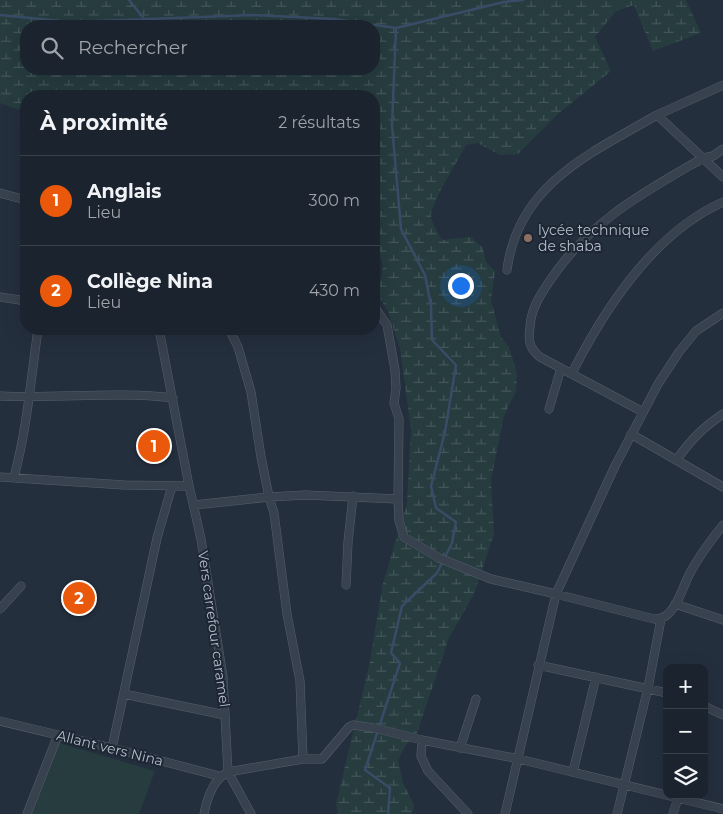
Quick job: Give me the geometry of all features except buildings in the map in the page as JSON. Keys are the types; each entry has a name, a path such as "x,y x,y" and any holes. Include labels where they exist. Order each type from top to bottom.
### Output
{"street":[{"path":"507,270 513,241 521,223 545,188 564,171 657,115 723,85"},
{"path":"657,115 723,177"},
{"path":"643,412 540,357 530,345 531,314 543,290 564,260 600,223 638,195 703,158 713,156 723,149"},
{"path":"0,193 20,198"},
{"path":"572,373 604,316 633,277 654,253 688,221 723,202"},
{"path":"0,297 20,300"},
{"path":"505,814 519,760 538,665 556,594 632,434 669,366 696,331 723,313"},
{"path":"380,315 387,325 395,370 396,388 394,403 399,419 399,521 404,537 439,558 491,579 654,619 661,619 668,614 675,604 690,573 708,544 723,525"},
{"path":"14,477 25,432 37,335"},
{"name":"Vers carrefour caramel","path":"160,335 189,486 202,538 218,656 223,677 228,772"},
{"path":"232,335 238,348 251,392 255,425 269,497 274,513 287,614 300,681 303,759"},
{"path":"549,409 561,368"},
{"path":"0,396 152,395 173,398"},
{"path":"677,459 703,427 723,414"},
{"path":"632,434 723,486"},
{"path":"0,478 14,477 124,485 189,486"},
{"path":"112,748 157,538 172,486"},
{"path":"194,506 269,497 305,495 398,499"},
{"path":"346,585 353,496"},
{"path":"0,609 21,586"},
{"path":"675,604 723,620"},
{"path":"617,814 648,688 661,619"},
{"path":"538,665 663,692"},
{"path":"573,772 596,677"},
{"path":"124,694 225,714"},
{"path":"460,748 476,699"},
{"path":"708,708 723,714"},
{"name":"Allant vers Nina","path":"0,722 112,748 219,776"},
{"path":"204,814 219,776 228,772 303,759 322,759 349,727 353,725 573,772 663,794"},
{"path":"27,814 58,735"},
{"path":"422,740 421,756 428,771 468,814"},
{"path":"228,772 251,814"},
{"path":"673,814 678,799"},
{"path":"682,799 723,809"}],"green space":[{"path":"0,0 686,0 701,33 653,51 634,5 616,11 595,37 611,71 559,113 518,154 500,155 478,143 466,145 441,190 433,209 432,221 442,240 471,237 483,248 486,262 495,271 491,301 501,337 509,347 517,373 516,391 504,416 491,480 494,534 474,594 449,638 417,733 406,745 398,760 403,783 414,805 412,814 338,814 336,804 369,666 383,583 407,503 411,429 400,348 388,312 380,298 383,266 380,256 380,90 20,90 20,110 0,103"},
{"path":"59,743 155,771 139,814 32,814"}],"waterway":[{"path":"129,0 145,20"},
{"path":"380,26 396,28 504,2 523,0"},
{"path":"0,15 51,20"},
{"path":"123,20 253,15 341,20"},
{"path":"388,814 390,788 365,770 400,663 391,653 402,606 437,573 452,543 456,522 436,508 431,486 445,432 456,365 432,340 431,306 425,275 401,229 392,125 396,28"}],"place":[{"name":"lycée technique de shaba","path":"528,238"},
{"name":"Anglais","path":"154,446"},
{"name":"Collège Nina","path":"79,598"}]}
